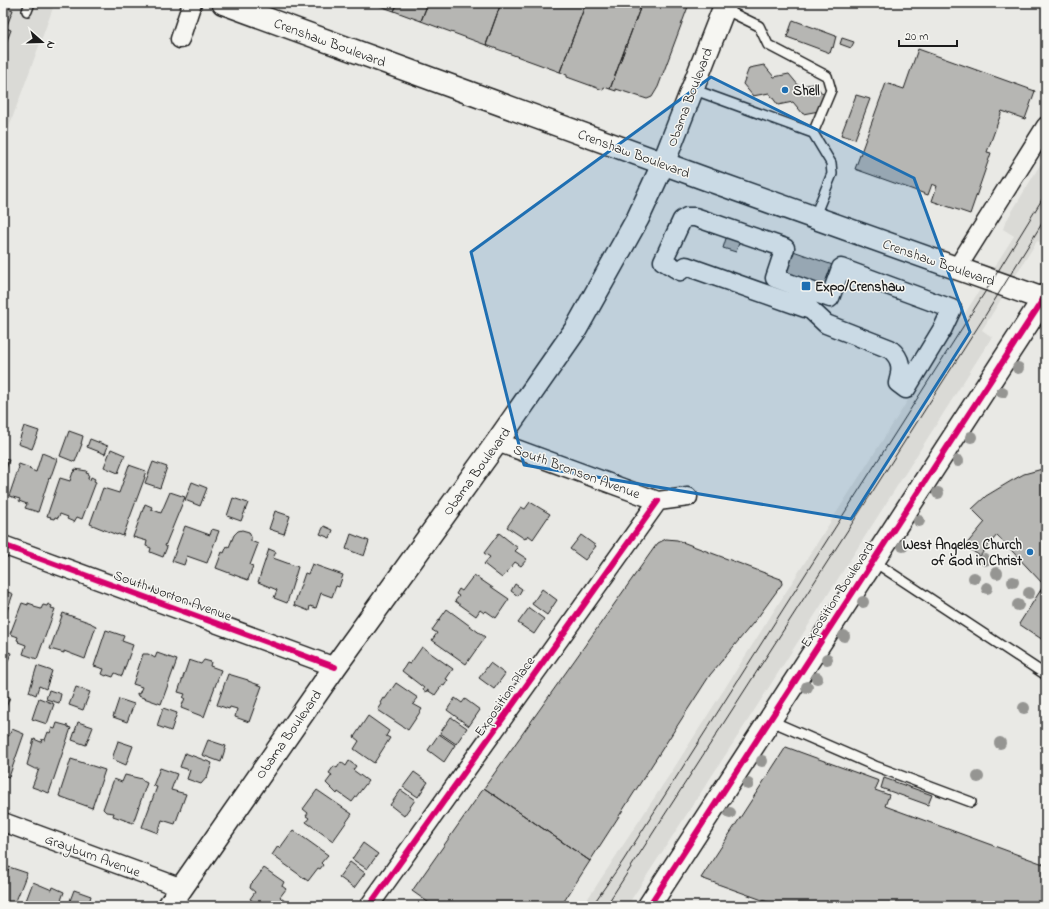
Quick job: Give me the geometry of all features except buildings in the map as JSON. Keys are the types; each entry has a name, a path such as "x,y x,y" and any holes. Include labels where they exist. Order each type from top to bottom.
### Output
{"main road":[{"name":"Crenshaw Boulevard","path":"223,3 663,164 1045,298"},
{"name":"Obama Boulevard","path":"170,906 335,667 497,442 576,329 638,218 663,164 725,6"},
{"name":"Exposition Boulevard","path":"649,906 1045,298"}],"street":[{"path":"180,39 192,3"},
{"path":"957,268 1046,126"},
{"path":"687,217 695,217 785,248 775,278 830,298 841,268 952,309 943,328 906,389 898,383 902,371 898,358 890,349 826,324 811,310 686,266 680,271 663,261 682,220 687,217"},
{"name":"South Bronson Avenue","path":"497,442 658,501"},
{"path":"658,501 688,497"},
{"name":"Exposition Place","path":"369,906 658,501"},
{"name":"South Norton Avenue","path":"3,546 335,667"},
{"name":"Grayburn Avenue","path":"3,822 182,888"}],"lane":[{"path":"725,6 759,26 768,45 827,76 831,90 813,133"},
{"path":"692,89 813,133 831,163 832,174 814,218"},
{"path":"873,561 1046,675"},
{"path":"770,720 875,766 970,802"}],"highlighted area":[{"path":"711,77 914,178 970,332 851,519 524,465 471,252"}],"shaded area":[{"path":"3,3 40,3 53,8 3,143"},
{"path":"1046,155 1046,236 1042,243 1037,241 982,330 992,337 743,728 627,906 583,906 674,768 1014,236 1003,229 1005,223"}],"tram line":[{"path":"592,906 623,861 992,281 1046,193"},
{"path":"606,906 983,319 1046,217"}],"cycle path":[{"path":"649,906 1046,295"},
{"path":"369,906 658,501"},
{"path":"3,545 335,667"}],"place":[{"name":"Shell","path":"785,90"},
{"name":"Expo/Crenshaw","path":"806,286"},
{"name":"West Angeles Church of God in Christ","path":"1030,552"}]}
